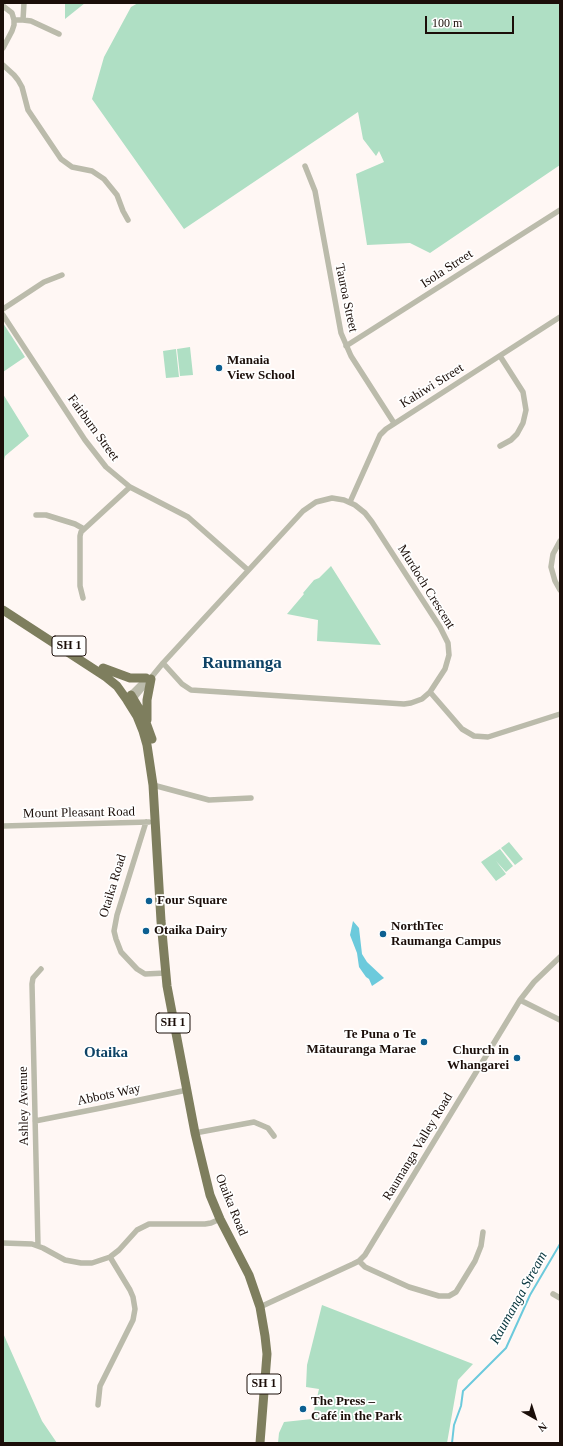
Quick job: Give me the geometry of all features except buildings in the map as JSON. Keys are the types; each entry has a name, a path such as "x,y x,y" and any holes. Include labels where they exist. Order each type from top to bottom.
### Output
{"highway":[{"name":"Otaika Road","path":"3,604 103,668 119,681 130,697 145,739 153,785 159,894 166,973 170,1004 195,1133 210,1195 220,1219 249,1275 260,1307 265,1336 267,1354 260,1443"},
{"name":"Otaika Road","path":"3,610 100,672 130,697 141,709 147,723 154,751 155,767 153,785"},
{"path":"103,668 130,678 151,677 147,700 147,723"}],"street":[{"path":"23,20 24,3"},
{"path":"3,6 12,13 14,20 12,31 3,48"},
{"path":"14,20 23,20 38,24 59,34"},
{"path":"3,65 18,80 22,87 28,110 61,159 72,167 92,171 104,179 116,195 128,220"},
{"name":"Tauroa Street","path":"305,166 315,191 341,333 346,346 394,423"},
{"name":"Isola Street","path":"346,346 560,210"},
{"path":"3,308 44,282 62,275"},
{"name":"Fairburn Street","path":"3,315 92,450 115,476 130,487 188,517 248,570"},
{"name":"Kahiwi Street","path":"350,502 380,435 394,423 560,317"},
{"path":"500,356 522,392 526,410 520,429 511,440 500,446"},
{"path":"83,598 80,586 80,536 84,528 130,487"},
{"name":"Murdoch Crescent","path":"130,697 151,677 163,663 248,570 306,508 316,502 332,498 350,502 360,509 372,522 445,636 449,649 448,662 442,675 430,692 422,699 404,704 192,690 182,684 163,663"},
{"path":"36,515 46,515 84,528"},
{"path":"560,541 553,554 551,567 555,581 560,590"},
{"path":"430,692 462,729 474,736 488,736 560,714"},
{"path":"153,785 208,800 251,798"},
{"name":"Otaika Road","path":"146,822 117,915 114,931 121,952 137,969 145,974 166,973"},
{"name":"Mount Pleasant Road","path":"3,826 156,822"},
{"name":"Raumanga Valley Road","path":"260,1307 359,1261 373,1243 520,1000 534,982 560,956"},
{"name":"Ashley Avenue","path":"38,1246 32,984 33,978 41,969"},
{"path":"520,1000 560,1020"},
{"name":"Abbots Way","path":"35,1121 187,1090"},
{"path":"195,1133 254,1122 268,1128 274,1136"},
{"path":"3,1243 38,1246 65,1260 76,1263 98,1262 110,1257 119,1250 137,1230 149,1224 205,1224 220,1219"},
{"path":"359,1261 365,1267 405,1286 439,1296 449,1296 456,1292 475,1261 481,1246 483,1232"},
{"path":"98,1405 100,1386 133,1320 135,1309 130,1290 110,1257"},
{"path":"553,1294 560,1298"}],"green space":[{"path":"65,3 85,3 65,19"},
{"path":"138,3 560,3 560,165 430,253 410,243 367,245 356,174 384,162 379,151 376,156 363,139 358,112 184,229 92,99 104,57 131,7"},
{"path":"3,323 25,357 3,372"},
{"path":"190,347 193,375 180,376 177,349"},
{"path":"176,349 179,377 166,378 163,351"},
{"path":"3,394 29,436 5,456 3,465"},
{"path":"331,566 381,645 317,641 318,620 287,614 314,580 319,578"},
{"path":"509,842 523,859 515,865 501,848"},
{"path":"500,849 513,866 506,872 496,861 506,874 496,881 481,862"},
{"path":"322,1305 473,1364 458,1380 447,1443 278,1443 279,1433 284,1422 312,1419 319,1389 306,1387 307,1365"},
{"path":"3,1333 42,1421 57,1443 3,1443"}],"water":[{"path":"353,921 359,928 362,954 367,962 384,978 372,986 369,979 359,967 357,953 350,935"}],"waterway":[{"name":"Raumanga Stream","path":"452,1443 454,1425 461,1406 463,1391 506,1348 530,1295 560,1244"}],"place":[{"name":"Manaia View School","path":"219,368"},
{"name":"Four Square","path":"149,901"},
{"name":"Otaika Dairy","path":"146,931"},
{"name":"NorthTec Raumanga Campus","path":"383,934"},
{"name":"Te Puna o Te Mātauranga Marae","path":"424,1042"},
{"name":"Church in Whangarei","path":"517,1058"},
{"name":"The Press – Café in the Park","path":"303,1409"}],"district":[{"name":"Raumanga","path":"242,664"},
{"name":"Otaika","path":"106,1053"}]}
